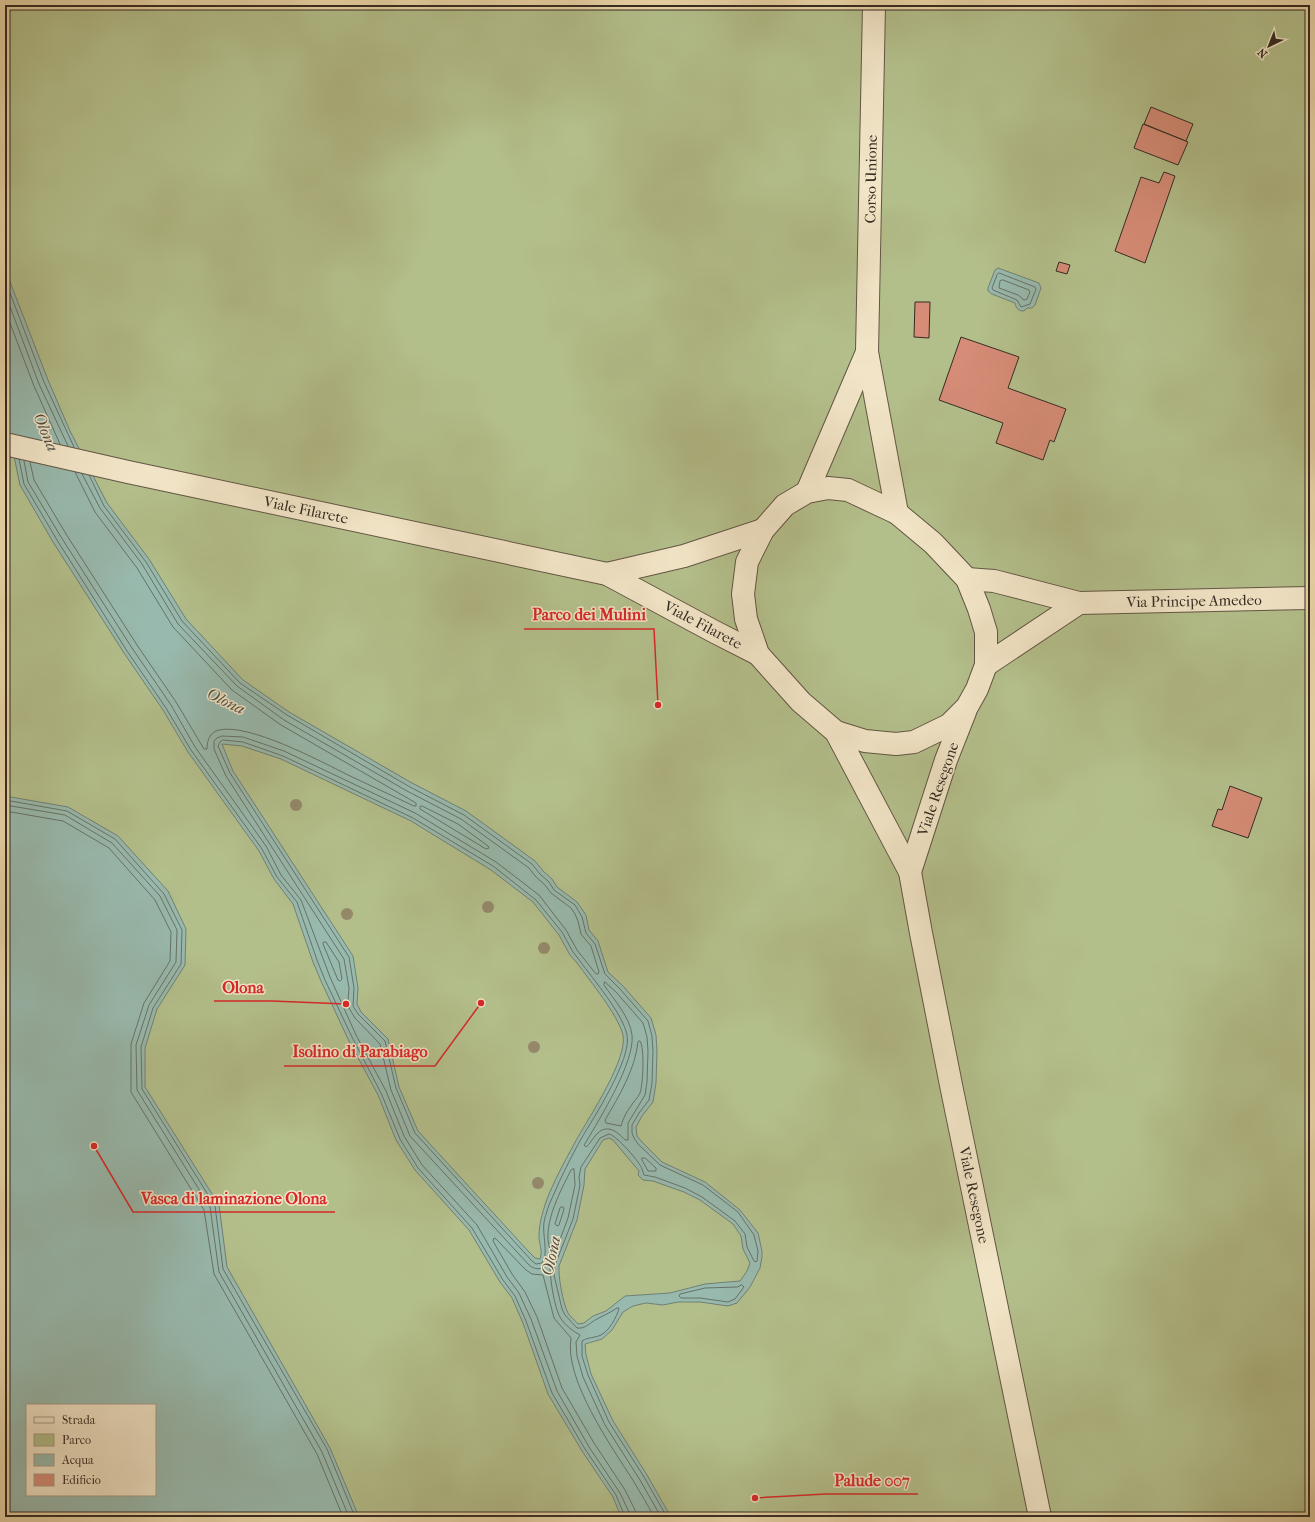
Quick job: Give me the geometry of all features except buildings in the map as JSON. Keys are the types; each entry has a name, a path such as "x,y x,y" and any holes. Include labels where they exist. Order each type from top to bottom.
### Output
{"street":[{"name":"Corso Unione","path":"874,5 867,352 896,513"},
{"name":"Corso Unione","path":"807,492 867,352"},
{"name":"Viale Filarete","path":"5,444 128,472 607,574 713,632 758,654"},
{"path":"828,488 848,490 896,513 933,543 967,578 986,632 986,665 977,689 967,707 949,725 914,742 896,744 865,741 836,732 801,702 758,654 746,619 743,594 746,562 763,530 785,505 807,492 828,488"},
{"name":"Viale Filarete","path":"607,574 684,556 763,530"},
{"name":"Via Principe Amedeo","path":"967,578 994,581 1079,603 1310,598"},
{"path":"986,665 1079,603"},
{"name":"Viale Resegone","path":"910,872 946,760 967,707"},
{"name":"Viale Resegone","path":"836,732 910,872 921,934 1040,1517"}],"green space":[{"path":"5,5 1310,5 1310,1517 5,1517"}],"water":[{"path":"998,268 1039,283 1041,288 1035,305 1032,308 1027,308 1024,311 1019,310 1015,303 988,291 995,270"},
{"path":"5,269 48,380 70,431 107,503 149,559 186,619 243,680 289,712 412,783 466,811 535,861 552,879 557,887 577,902 586,915 589,930 598,941 608,972 623,986 651,1018 656,1035 656,1083 653,1102 642,1116 636,1127 637,1136 662,1162 705,1182 740,1210 758,1233 762,1251 760,1268 750,1287 737,1303 728,1306 700,1302 678,1302 663,1305 646,1303 633,1306 623,1312 612,1330 602,1339 585,1344 591,1374 613,1421 671,1517 621,1517 613,1497 582,1451 548,1394 523,1323 512,1298 500,1282 469,1230 415,1170 396,1140 378,1095 348,1039 321,981 293,904 274,879 259,851 188,752 163,710 124,653 53,542 20,485 8,427 5,421","holes":["222,744 242,746 281,759 411,821 491,870 533,902 559,935 570,955 610,1008 623,1035 623,1045 620,1058 607,1087 578,1137 549,1194 540,1225 540,1259 535,1258 529,1252 418,1131 399,1087 388,1039 361,1012 357,1004 358,988 353,956 233,771","609,1138 613,1140 639,1171 638,1175 643,1180 653,1181 684,1192 700,1200 733,1224 741,1236 743,1249 750,1263 747,1271 740,1281 705,1284 670,1293 625,1296 606,1311 593,1316 584,1323 578,1324 570,1316 566,1309 563,1297 559,1276 559,1266 577,1220 584,1185 585,1169 603,1140"]},
{"path":"5,796 68,807 118,836 168,891 186,929 185,965 157,1009 145,1048 145,1087 219,1205 227,1267 330,1448 359,1517 5,1517"}],"place":[{"name":"Parco dei Mulini","path":"658,705"},
{"name":"Isolino di Parabiago","path":"481,1003"},
{"name":"Olona","path":"346,1004"},
{"name":"Vasca di laminazione Olona","path":"94,1146"},
{"name":"Palude 007","path":"755,1498"}]}
